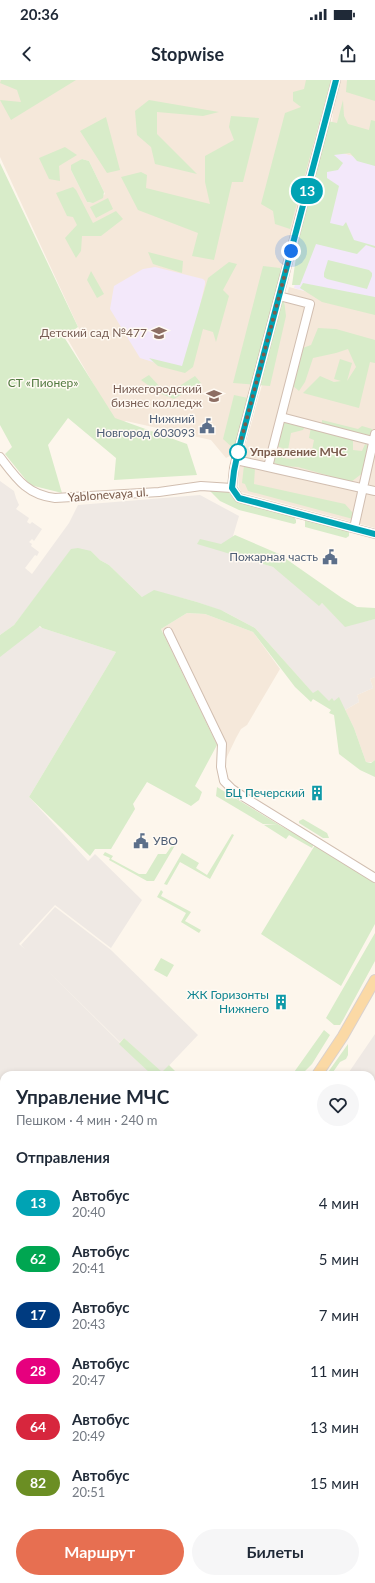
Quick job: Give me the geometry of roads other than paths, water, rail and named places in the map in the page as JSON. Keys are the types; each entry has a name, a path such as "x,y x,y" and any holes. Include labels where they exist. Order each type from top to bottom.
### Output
{"main road":[{"path":"319,1071 343,1036 375,980"}],"street":[{"path":"336,80 236,460 232,488 239,498 375,534"},
{"path":"268,467 310,304 279,296"},
{"path":"281,416 374,438 354,528"},
{"name":"Yablonevaya ul.","path":"0,457 21,483 30,490 44,497 55,498 159,492 206,486 232,488"},
{"path":"236,460 375,491"},
{"path":"168,632 222,744 221,767 224,781 232,789 244,797 375,878"}],"place":[{"name":"Детский сад №477","path":"159,333"},
{"name":"Нижегородский бизнес колледж","path":"214,396"},
{"name":"Нижний Новгород 603093","path":"207,426"},
{"name":"Управление МЧС","path":"238,452"},
{"name":"Пожарная часть","path":"330,557"},
{"name":"БЦ Печерский","path":"317,793"},
{"name":"УВО","path":"141,841"},
{"name":"ЖК Горизонты Нижнего","path":"281,1002"}],"park label":[{"name":"СТ «Пионер»","path":"43,383"}]}
